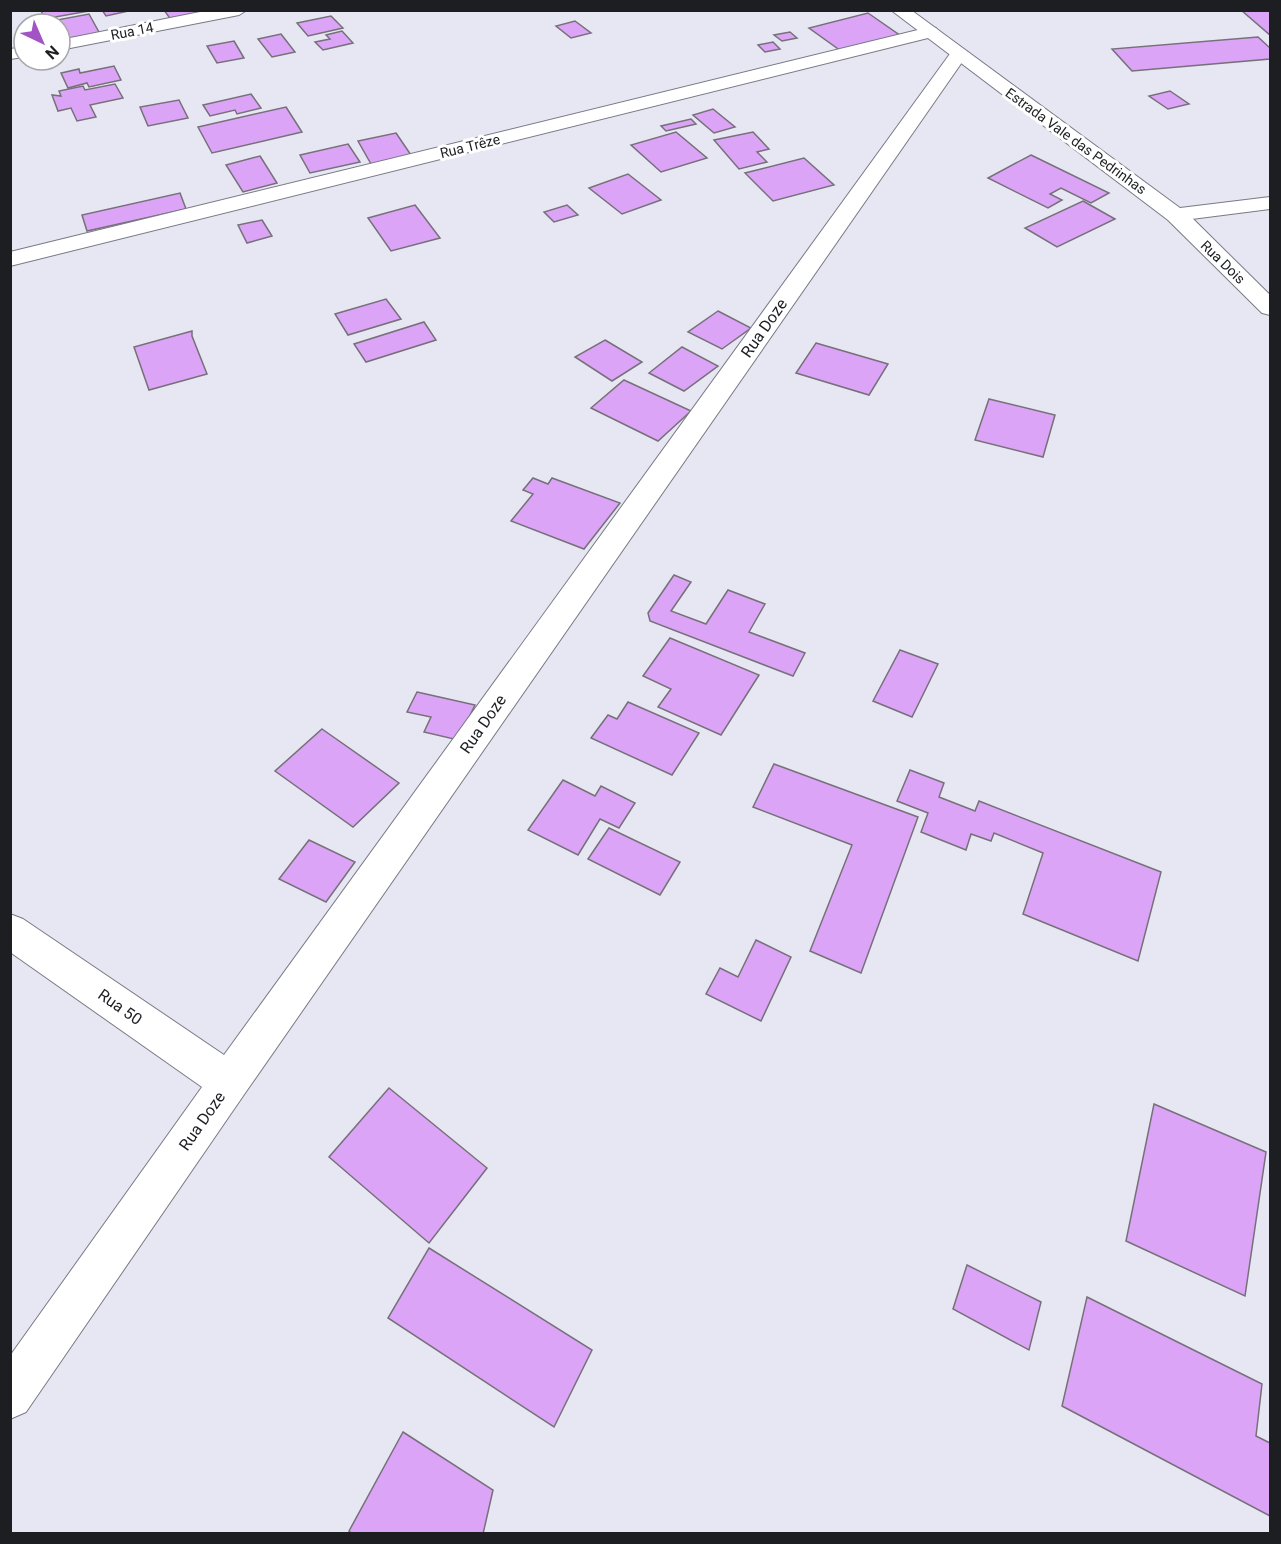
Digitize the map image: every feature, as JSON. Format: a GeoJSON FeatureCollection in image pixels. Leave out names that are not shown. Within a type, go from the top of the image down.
{"type":"FeatureCollection","features":[{"type":"Feature","properties":{"kind":"street","name":"Rua 14"},"geometry":{"type":"LineString","coordinates":[[72,43],[239,10]]}},
{"type":"Feature","properties":{"kind":"street","name":"Estrada Vale das Pedrinhas"},"geometry":{"type":"LineString","coordinates":[[899,10],[1176,215]]}},
{"type":"Feature","properties":{"kind":"street","name":"Rua Trêze"},"geometry":{"type":"LineString","coordinates":[[10,259],[930,32]]}},
{"type":"Feature","properties":{"kind":"street","name":"Rua Doze"},"geometry":{"type":"LineString","coordinates":[[10,1396],[229,1082],[958,55]]}},
{"type":"Feature","properties":{"kind":"street"},"geometry":{"type":"LineString","coordinates":[[1176,215],[1270,203]]}},
{"type":"Feature","properties":{"kind":"street","name":"Rua Dois"},"geometry":{"type":"LineString","coordinates":[[1176,215],[1270,308]]}},
{"type":"Feature","properties":{"kind":"street","name":"Rua 50"},"geometry":{"type":"LineString","coordinates":[[10,931],[229,1082]]}},
{"type":"Feature","properties":{"kind":"building"},"geometry":{"type":"Polygon","coordinates":[[[41,10],[89,11],[72,14],[72,12],[42,12],[41,10]]]}},
{"type":"Feature","properties":{"kind":"building"},"geometry":{"type":"Polygon","coordinates":[[[102,10],[133,10],[106,16],[102,10]]]}},
{"type":"Feature","properties":{"kind":"building"},"geometry":{"type":"Polygon","coordinates":[[[164,10],[194,10],[197,14],[171,20],[164,10]]]}},
{"type":"Feature","properties":{"kind":"building"},"geometry":{"type":"Polygon","coordinates":[[[1241,10],[1270,10],[1270,35],[1241,10]]]}},
{"type":"Feature","properties":{"kind":"building"},"geometry":{"type":"Polygon","coordinates":[[[868,13],[901,36],[841,51],[809,28],[868,13]]]}},
{"type":"Feature","properties":{"kind":"building"},"geometry":{"type":"Polygon","coordinates":[[[89,14],[100,34],[72,40],[72,17],[89,14]]]}},
{"type":"Feature","properties":{"kind":"building"},"geometry":{"type":"Polygon","coordinates":[[[331,16],[343,28],[308,36],[297,23],[331,16]]]}},
{"type":"Feature","properties":{"kind":"building"},"geometry":{"type":"Polygon","coordinates":[[[575,21],[591,33],[571,38],[556,26],[575,21]]]}},
{"type":"Feature","properties":{"kind":"building"},"geometry":{"type":"Polygon","coordinates":[[[342,31],[353,43],[323,50],[315,42],[330,39],[326,35],[342,31]]]}},
{"type":"Feature","properties":{"kind":"building"},"geometry":{"type":"Polygon","coordinates":[[[790,32],[797,38],[782,41],[774,35],[790,32]]]}},
{"type":"Feature","properties":{"kind":"building"},"geometry":{"type":"Polygon","coordinates":[[[281,34],[295,52],[272,57],[258,39],[281,34]]]}},
{"type":"Feature","properties":{"kind":"building"},"geometry":{"type":"Polygon","coordinates":[[[1258,37],[1270,48],[1270,59],[1132,71],[1112,49],[1258,37]]]}},
{"type":"Feature","properties":{"kind":"building"},"geometry":{"type":"Polygon","coordinates":[[[234,41],[244,58],[217,63],[207,46],[234,41]]]}},
{"type":"Feature","properties":{"kind":"building"},"geometry":{"type":"Polygon","coordinates":[[[773,42],[780,49],[765,52],[758,45],[773,42]]]}},
{"type":"Feature","properties":{"kind":"building"},"geometry":{"type":"Polygon","coordinates":[[[114,66],[121,80],[89,87],[87,83],[68,88],[61,73],[79,69],[80,73],[114,66]]]}},
{"type":"Feature","properties":{"kind":"building"},"geometry":{"type":"Polygon","coordinates":[[[115,84],[123,98],[90,105],[96,117],[77,121],[71,108],[58,111],[52,95],[61,96],[59,91],[83,86],[85,90],[115,84]]]}},
{"type":"Feature","properties":{"kind":"building"},"geometry":{"type":"Polygon","coordinates":[[[1170,91],[1189,104],[1168,109],[1149,96],[1170,91]]]}},
{"type":"Feature","properties":{"kind":"building"},"geometry":{"type":"Polygon","coordinates":[[[251,94],[261,108],[237,114],[235,110],[210,116],[203,105],[251,94]]]}},
{"type":"Feature","properties":{"kind":"building"},"geometry":{"type":"Polygon","coordinates":[[[179,100],[188,118],[148,126],[140,107],[179,100]]]}},
{"type":"Feature","properties":{"kind":"building"},"geometry":{"type":"Polygon","coordinates":[[[286,107],[302,132],[212,153],[198,127],[286,107]]]}},
{"type":"Feature","properties":{"kind":"building"},"geometry":{"type":"Polygon","coordinates":[[[713,109],[735,127],[714,133],[693,115],[713,109]]]}},
{"type":"Feature","properties":{"kind":"building"},"geometry":{"type":"Polygon","coordinates":[[[691,119],[696,124],[666,131],[661,126],[691,119]]]}},
{"type":"Feature","properties":{"kind":"building"},"geometry":{"type":"Polygon","coordinates":[[[676,132],[707,158],[661,172],[631,145],[676,132]]]}},
{"type":"Feature","properties":{"kind":"building"},"geometry":{"type":"Polygon","coordinates":[[[753,132],[769,149],[757,152],[767,162],[739,169],[714,140],[753,132]]]}},
{"type":"Feature","properties":{"kind":"building"},"geometry":{"type":"Polygon","coordinates":[[[396,133],[411,155],[371,164],[358,141],[396,133]]]}},
{"type":"Feature","properties":{"kind":"building"},"geometry":{"type":"Polygon","coordinates":[[[348,144],[360,162],[310,173],[300,155],[348,144]]]}},
{"type":"Feature","properties":{"kind":"building"},"geometry":{"type":"Polygon","coordinates":[[[1031,155],[1109,193],[1091,203],[1061,188],[1050,194],[1062,200],[1048,208],[988,178],[1031,155]]]}},
{"type":"Feature","properties":{"kind":"building"},"geometry":{"type":"Polygon","coordinates":[[[260,156],[277,183],[243,192],[226,165],[260,156]]]}},
{"type":"Feature","properties":{"kind":"building"},"geometry":{"type":"Polygon","coordinates":[[[804,158],[834,185],[773,201],[745,173],[804,158]]]}},
{"type":"Feature","properties":{"kind":"building"},"geometry":{"type":"Polygon","coordinates":[[[628,174],[661,200],[622,214],[589,188],[628,174]]]}},
{"type":"Feature","properties":{"kind":"building"},"geometry":{"type":"Polygon","coordinates":[[[180,193],[186,209],[87,231],[82,215],[180,193]]]}},
{"type":"Feature","properties":{"kind":"building"},"geometry":{"type":"Polygon","coordinates":[[[1083,201],[1115,219],[1057,247],[1025,228],[1083,201]]]}},
{"type":"Feature","properties":{"kind":"building"},"geometry":{"type":"Polygon","coordinates":[[[415,205],[440,238],[391,251],[368,218],[415,205]]]}},
{"type":"Feature","properties":{"kind":"building"},"geometry":{"type":"Polygon","coordinates":[[[567,205],[578,215],[554,222],[544,212],[567,205]]]}},
{"type":"Feature","properties":{"kind":"building"},"geometry":{"type":"Polygon","coordinates":[[[262,220],[272,236],[247,243],[238,225],[262,220]]]}},
{"type":"Feature","properties":{"kind":"building"},"geometry":{"type":"Polygon","coordinates":[[[386,299],[401,319],[348,335],[335,314],[386,299]]]}},
{"type":"Feature","properties":{"kind":"building"},"geometry":{"type":"Polygon","coordinates":[[[718,311],[751,328],[722,349],[688,332],[718,311]]]}},
{"type":"Feature","properties":{"kind":"building"},"geometry":{"type":"Polygon","coordinates":[[[424,322],[436,340],[366,362],[354,344],[424,322]]]}},
{"type":"Feature","properties":{"kind":"building"},"geometry":{"type":"Polygon","coordinates":[[[192,331],[207,374],[149,390],[134,347],[192,331]]]}},
{"type":"Feature","properties":{"kind":"building"},"geometry":{"type":"Polygon","coordinates":[[[605,340],[642,362],[612,381],[575,357],[605,340]]]}},
{"type":"Feature","properties":{"kind":"building"},"geometry":{"type":"Polygon","coordinates":[[[816,343],[888,364],[869,395],[796,373],[816,343]]]}},
{"type":"Feature","properties":{"kind":"building"},"geometry":{"type":"Polygon","coordinates":[[[682,347],[718,366],[684,391],[649,373],[682,347]]]}},
{"type":"Feature","properties":{"kind":"building"},"geometry":{"type":"Polygon","coordinates":[[[624,380],[691,411],[658,441],[591,408],[624,380]]]}},
{"type":"Feature","properties":{"kind":"building"},"geometry":{"type":"Polygon","coordinates":[[[989,399],[1055,415],[1043,457],[975,440],[989,399]]]}},
{"type":"Feature","properties":{"kind":"building"},"geometry":{"type":"Polygon","coordinates":[[[533,478],[548,484],[552,478],[620,503],[584,549],[511,521],[533,494],[523,490],[533,478]]]}},
{"type":"Feature","properties":{"kind":"building"},"geometry":{"type":"Polygon","coordinates":[[[674,575],[691,582],[671,611],[706,624],[728,590],[765,604],[749,632],[805,653],[793,676],[650,621],[648,613],[674,575]]]}},
{"type":"Feature","properties":{"kind":"building"},"geometry":{"type":"Polygon","coordinates":[[[670,638],[759,675],[721,735],[658,707],[671,689],[643,676],[670,638]]]}},
{"type":"Feature","properties":{"kind":"building"},"geometry":{"type":"Polygon","coordinates":[[[900,650],[938,664],[912,717],[873,701],[900,650]]]}},
{"type":"Feature","properties":{"kind":"building"},"geometry":{"type":"Polygon","coordinates":[[[417,692],[475,705],[458,740],[424,732],[431,717],[407,712],[417,692]]]}},
{"type":"Feature","properties":{"kind":"building"},"geometry":{"type":"Polygon","coordinates":[[[628,702],[699,733],[672,775],[591,738],[608,715],[617,719],[628,702]]]}},
{"type":"Feature","properties":{"kind":"building"},"geometry":{"type":"Polygon","coordinates":[[[322,729],[399,783],[353,827],[275,771],[322,729]]]}},
{"type":"Feature","properties":{"kind":"building"},"geometry":{"type":"Polygon","coordinates":[[[774,764],[918,817],[861,973],[810,951],[852,845],[753,807],[774,764]]]}},
{"type":"Feature","properties":{"kind":"building"},"geometry":{"type":"Polygon","coordinates":[[[910,770],[944,783],[939,797],[975,811],[979,801],[1161,872],[1138,961],[1023,914],[1043,853],[994,833],[991,841],[971,834],[966,850],[921,832],[928,813],[897,801],[910,770]]]}},
{"type":"Feature","properties":{"kind":"building"},"geometry":{"type":"Polygon","coordinates":[[[563,780],[595,796],[601,786],[635,803],[619,828],[600,819],[578,855],[528,830],[563,780]]]}},
{"type":"Feature","properties":{"kind":"building"},"geometry":{"type":"Polygon","coordinates":[[[609,828],[680,862],[660,895],[588,859],[609,828]]]}},
{"type":"Feature","properties":{"kind":"building"},"geometry":{"type":"Polygon","coordinates":[[[309,840],[355,862],[326,902],[279,879],[309,840]]]}},
{"type":"Feature","properties":{"kind":"building"},"geometry":{"type":"Polygon","coordinates":[[[756,940],[791,957],[761,1021],[706,994],[720,968],[738,977],[756,940]]]}},
{"type":"Feature","properties":{"kind":"building"},"geometry":{"type":"Polygon","coordinates":[[[389,1088],[487,1168],[429,1243],[329,1157],[389,1088]]]}},
{"type":"Feature","properties":{"kind":"building"},"geometry":{"type":"Polygon","coordinates":[[[1154,1104],[1266,1152],[1245,1296],[1126,1241],[1154,1104]]]}},
{"type":"Feature","properties":{"kind":"building"},"geometry":{"type":"Polygon","coordinates":[[[429,1248],[592,1350],[554,1427],[388,1318],[429,1248]]]}},
{"type":"Feature","properties":{"kind":"building"},"geometry":{"type":"Polygon","coordinates":[[[967,1265],[1041,1302],[1029,1350],[953,1309],[967,1265]]]}},
{"type":"Feature","properties":{"kind":"building"},"geometry":{"type":"Polygon","coordinates":[[[1087,1297],[1262,1384],[1256,1436],[1270,1443],[1270,1516],[1062,1406],[1087,1297]]]}},
{"type":"Feature","properties":{"kind":"building"},"geometry":{"type":"Polygon","coordinates":[[[403,1432],[493,1490],[483,1534],[352,1534],[349,1531],[403,1432]]]}}]}
